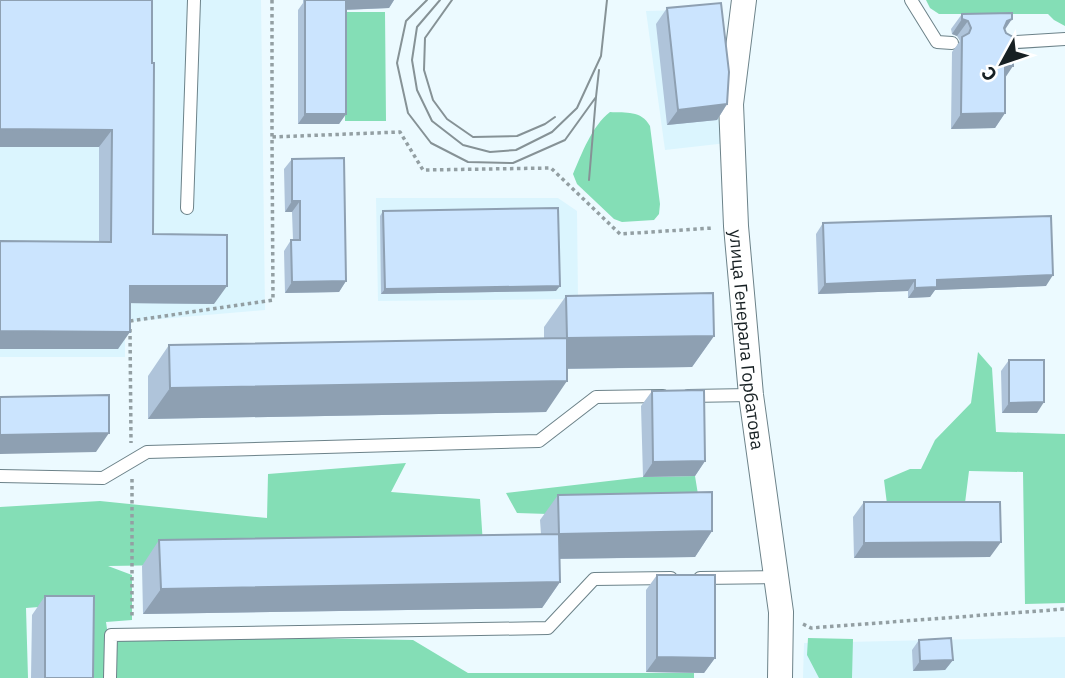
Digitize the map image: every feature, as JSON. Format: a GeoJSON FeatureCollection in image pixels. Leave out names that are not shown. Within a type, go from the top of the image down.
{"type":"FeatureCollection","features":[{"type":"Feature","properties":{"kind":"street","name":"улица Генерала Горбатова"},"geometry":{"type":"LineString","coordinates":[[744,0],[731,104],[736,226],[751,395],[780,612],[780,678]]}},
{"type":"Feature","properties":{"kind":"lane"},"geometry":{"type":"LineString","coordinates":[[187,208],[194,0]]}},
{"type":"Feature","properties":{"kind":"lane"},"geometry":{"type":"LineString","coordinates":[[911,0],[937,42],[952,43]]}},
{"type":"Feature","properties":{"kind":"lane"},"geometry":{"type":"LineString","coordinates":[[1002,43],[1065,39]]}},
{"type":"Feature","properties":{"kind":"lane"},"geometry":{"type":"LineString","coordinates":[[0,476],[103,478],[146,452],[539,441],[596,397],[751,395]]}},
{"type":"Feature","properties":{"kind":"lane"},"geometry":{"type":"LineString","coordinates":[[110,678],[111,635],[548,628],[594,579],[776,577]]}},
{"type":"Feature","properties":{"kind":"path"},"geometry":{"type":"LineString","coordinates":[[132,635],[130,320],[273,300],[272,0]]}},
{"type":"Feature","properties":{"kind":"path"},"geometry":{"type":"LineString","coordinates":[[272,137],[400,132],[423,170],[551,169],[620,234],[736,226]]}},
{"type":"Feature","properties":{"kind":"path"},"geometry":{"type":"LineString","coordinates":[[780,612],[811,628],[1065,609]]}},
{"type":"Feature","properties":{"kind":"shaded area"},"geometry":{"type":"Polygon","coordinates":[[[0,0],[261,0],[265,310],[125,322],[125,357],[0,357],[0,0]]]}},
{"type":"Feature","properties":{"kind":"shaded area"},"geometry":{"type":"Polygon","coordinates":[[[722,9],[727,143],[665,150],[646,11],[722,9]]]}},
{"type":"Feature","properties":{"kind":"shaded area"},"geometry":{"type":"Polygon","coordinates":[[[376,198],[558,198],[577,211],[578,299],[378,301],[376,198]]]}},
{"type":"Feature","properties":{"kind":"shaded area"},"geometry":{"type":"Polygon","coordinates":[[[1065,637],[1065,678],[803,678],[804,643],[1065,637]]]}},
{"type":"Feature","properties":{"kind":"green space"},"geometry":{"type":"Polygon","coordinates":[[[926,0],[1065,0],[1065,26],[1048,14],[939,14],[930,8],[926,0]]]}},
{"type":"Feature","properties":{"kind":"green space"},"geometry":{"type":"Polygon","coordinates":[[[344,12],[385,12],[386,121],[345,121],[344,12]]]}},
{"type":"Feature","properties":{"kind":"green space"},"geometry":{"type":"Polygon","coordinates":[[[610,112],[638,115],[650,126],[660,204],[659,214],[654,220],[622,222],[614,219],[577,184],[573,174],[584,149],[593,132],[610,112]]]}},
{"type":"Feature","properties":{"kind":"green space"},"geometry":{"type":"Polygon","coordinates":[[[978,352],[992,368],[996,432],[1065,434],[1065,603],[1025,604],[1023,472],[969,471],[965,503],[887,504],[884,480],[910,469],[921,469],[935,440],[971,403],[978,352]]]}},
{"type":"Feature","properties":{"kind":"green space"},"geometry":{"type":"Polygon","coordinates":[[[406,463],[391,492],[480,499],[484,560],[108,566],[132,575],[132,620],[106,622],[114,678],[84,678],[90,603],[26,608],[28,678],[0,678],[0,507],[100,501],[267,518],[268,474],[406,463]]]}},
{"type":"Feature","properties":{"kind":"green space"},"geometry":{"type":"Polygon","coordinates":[[[695,476],[702,519],[517,513],[506,493],[643,477],[695,476]]]}},
{"type":"Feature","properties":{"kind":"green space"},"geometry":{"type":"Polygon","coordinates":[[[111,635],[413,640],[468,673],[694,673],[694,678],[116,678],[111,635]]]}},
{"type":"Feature","properties":{"kind":"green space"},"geometry":{"type":"Polygon","coordinates":[[[808,638],[853,639],[852,678],[819,678],[807,655],[808,638]]]}},
{"type":"Feature","properties":{"kind":"building"},"geometry":{"type":"Polygon","coordinates":[[[0,0],[152,0],[153,234],[227,235],[227,286],[130,286],[130,332],[0,331],[0,241],[111,242],[112,130],[0,129],[0,0]]]}},
{"type":"Feature","properties":{"kind":"building"},"geometry":{"type":"Polygon","coordinates":[[[305,0],[346,0],[346,114],[305,114],[305,0]]]}},
{"type":"Feature","properties":{"kind":"building"},"geometry":{"type":"Polygon","coordinates":[[[721,3],[729,72],[727,104],[678,110],[667,8],[721,3]]]}},
{"type":"Feature","properties":{"kind":"building"},"geometry":{"type":"Polygon","coordinates":[[[1012,13],[1012,19],[1007,21],[1004,28],[1006,33],[1013,37],[1013,66],[1005,66],[1005,113],[961,114],[962,37],[969,33],[971,28],[968,21],[962,19],[962,14],[1012,13]]]}},
{"type":"Feature","properties":{"kind":"building"},"geometry":{"type":"Polygon","coordinates":[[[344,158],[346,281],[292,282],[291,240],[300,240],[300,201],[292,201],[292,159],[344,158]]]}},
{"type":"Feature","properties":{"kind":"building"},"geometry":{"type":"Polygon","coordinates":[[[558,208],[560,286],[385,289],[383,211],[558,208]]]}},
{"type":"Feature","properties":{"kind":"building"},"geometry":{"type":"Polygon","coordinates":[[[1051,216],[1053,275],[937,280],[937,287],[915,288],[915,280],[825,284],[823,223],[1051,216]]]}},
{"type":"Feature","properties":{"kind":"building"},"geometry":{"type":"Polygon","coordinates":[[[713,293],[714,336],[567,338],[566,296],[713,293]]]}},
{"type":"Feature","properties":{"kind":"building"},"geometry":{"type":"Polygon","coordinates":[[[567,338],[567,381],[170,388],[169,345],[567,338]]]}},
{"type":"Feature","properties":{"kind":"building"},"geometry":{"type":"Polygon","coordinates":[[[1009,360],[1044,360],[1044,402],[1009,403],[1009,360]]]}},
{"type":"Feature","properties":{"kind":"building"},"geometry":{"type":"Polygon","coordinates":[[[704,390],[705,461],[653,462],[652,391],[704,390]]]}},
{"type":"Feature","properties":{"kind":"building"},"geometry":{"type":"Polygon","coordinates":[[[109,395],[109,433],[0,435],[0,397],[109,395]]]}},
{"type":"Feature","properties":{"kind":"building"},"geometry":{"type":"Polygon","coordinates":[[[712,492],[712,531],[559,534],[558,495],[712,492]]]}},
{"type":"Feature","properties":{"kind":"building"},"geometry":{"type":"Polygon","coordinates":[[[864,502],[1000,502],[1001,542],[864,543],[864,502]]]}},
{"type":"Feature","properties":{"kind":"building"},"geometry":{"type":"Polygon","coordinates":[[[559,534],[560,582],[161,589],[159,540],[559,534]]]}},
{"type":"Feature","properties":{"kind":"building"},"geometry":{"type":"Polygon","coordinates":[[[657,575],[715,575],[715,658],[657,657],[657,575]]]}},
{"type":"Feature","properties":{"kind":"building"},"geometry":{"type":"Polygon","coordinates":[[[45,596],[94,596],[93,678],[45,678],[45,596]]]}},
{"type":"Feature","properties":{"kind":"building"},"geometry":{"type":"Polygon","coordinates":[[[951,638],[953,660],[920,661],[919,640],[951,638]]]}},
{"type":"Feature","properties":{"kind":"tram line"},"geometry":{"type":"LineString","coordinates":[[427,0],[406,21],[397,63],[408,113],[431,143],[468,162],[513,163],[565,140],[596,97],[599,70]]}},
{"type":"Feature","properties":{"kind":"tram line"},"geometry":{"type":"LineString","coordinates":[[440,0],[417,27],[412,60],[417,90],[432,121],[463,145],[490,152],[516,150],[552,132],[577,108],[601,56],[607,0]]}},
{"type":"Feature","properties":{"kind":"tram line"},"geometry":{"type":"LineString","coordinates":[[452,0],[425,38],[424,70],[433,100],[447,119],[473,137],[517,136],[555,117]]}},
{"type":"Feature","properties":{"kind":"tram line"},"geometry":{"type":"LineString","coordinates":[[589,180],[596,97]]}}]}
